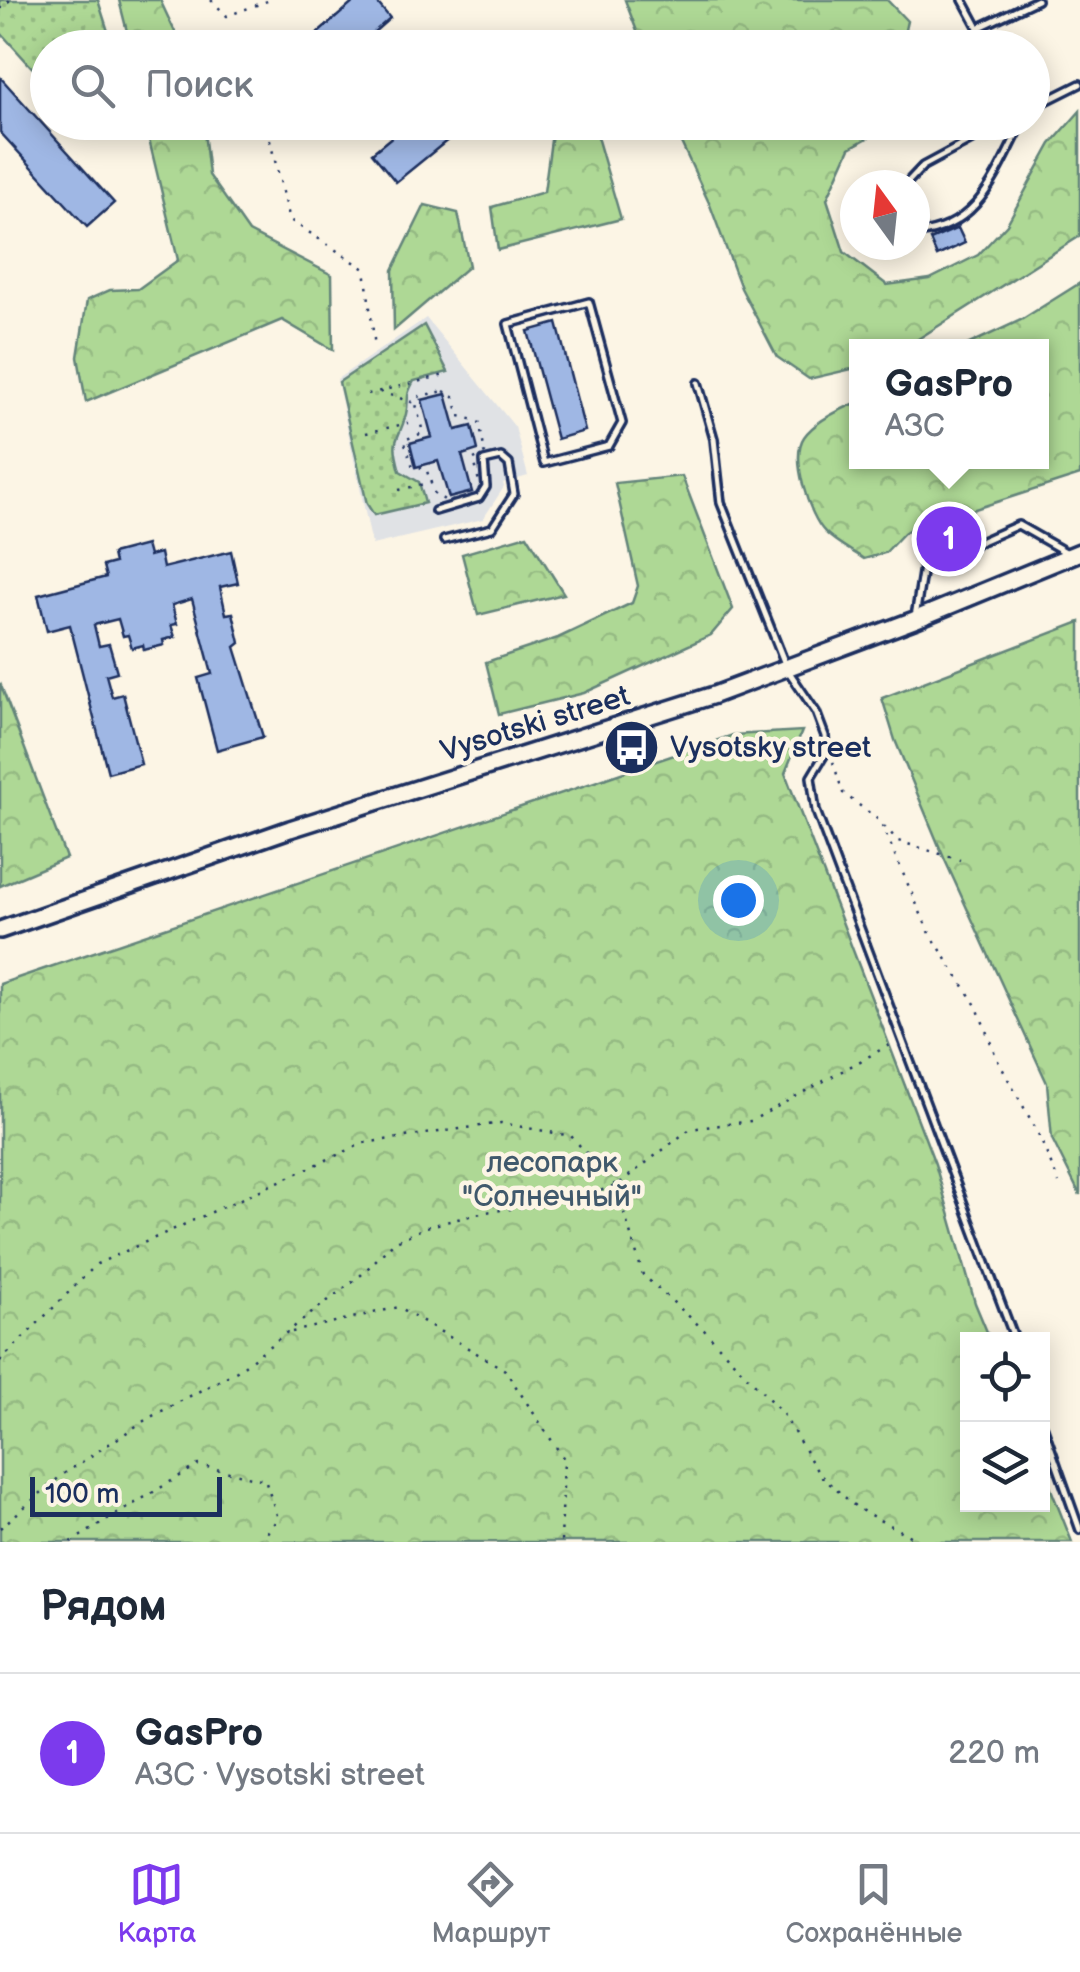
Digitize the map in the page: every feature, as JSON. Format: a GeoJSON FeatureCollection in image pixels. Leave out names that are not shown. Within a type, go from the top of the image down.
{"type":"FeatureCollection","features":[{"type":"Feature","properties":{"kind":"main road","name":"Vysotski street"},"geometry":{"type":"LineString","coordinates":[[0,930],[290,830],[787,669],[1076,554]]}},
{"type":"Feature","properties":{"kind":"lane"},"geometry":{"type":"LineString","coordinates":[[963,0],[978,28],[1037,0]]}},
{"type":"Feature","properties":{"kind":"lane"},"geometry":{"type":"LineString","coordinates":[[1050,99],[1080,84]]}},
{"type":"Feature","properties":{"kind":"lane"},"geometry":{"type":"LineString","coordinates":[[919,170],[971,140]]}},
{"type":"Feature","properties":{"kind":"lane"},"geometry":{"type":"LineString","coordinates":[[930,232],[945,229],[968,214],[990,185],[1014,140]]}},
{"type":"Feature","properties":{"kind":"lane"},"geometry":{"type":"LineString","coordinates":[[588,302],[617,402],[622,422],[609,446],[544,463],[508,324],[588,302]]}},
{"type":"Feature","properties":{"kind":"lane"},"geometry":{"type":"LineString","coordinates":[[698,382],[714,439],[721,503],[787,669],[816,712],[826,736],[826,752],[812,777],[816,811],[1012,1332]]}},
{"type":"Feature","properties":{"kind":"lane"},"geometry":{"type":"LineString","coordinates":[[436,511],[480,498],[486,487],[484,461],[501,458],[509,464],[514,494],[492,528],[444,540]]}},
{"type":"Feature","properties":{"kind":"lane"},"geometry":{"type":"LineString","coordinates":[[914,620],[922,568],[1018,525],[1076,554]]}},
{"type":"Feature","properties":{"kind":"lane"},"geometry":{"type":"LineString","coordinates":[[1050,1446],[1080,1530]]}},
{"type":"Feature","properties":{"kind":"path"},"geometry":{"type":"LineString","coordinates":[[0,9],[10,0]]}},
{"type":"Feature","properties":{"kind":"path"},"geometry":{"type":"LineString","coordinates":[[211,0],[227,16],[270,0]]}},
{"type":"Feature","properties":{"kind":"path"},"geometry":{"type":"LineString","coordinates":[[270,140],[290,220],[365,268],[375,346]]}},
{"type":"Feature","properties":{"kind":"path"},"geometry":{"type":"LineString","coordinates":[[368,394],[449,374]]}},
{"type":"Feature","properties":{"kind":"path"},"geometry":{"type":"LineString","coordinates":[[378,391],[416,404]]}},
{"type":"Feature","properties":{"kind":"path"},"geometry":{"type":"LineString","coordinates":[[444,391],[454,397],[459,416],[478,421],[486,448],[474,459],[480,486],[474,496],[448,502],[439,499],[432,482],[426,468],[410,464],[404,440],[423,433],[416,404],[420,396],[444,391]]}},
{"type":"Feature","properties":{"kind":"path"},"geometry":{"type":"LineString","coordinates":[[366,433],[408,422]]}},
{"type":"Feature","properties":{"kind":"path"},"geometry":{"type":"LineString","coordinates":[[399,490],[432,482]]}},
{"type":"Feature","properties":{"kind":"path"},"geometry":{"type":"LineString","coordinates":[[826,752],[836,766],[843,793],[880,821],[898,842],[960,860]]}},
{"type":"Feature","properties":{"kind":"path"},"geometry":{"type":"LineString","coordinates":[[880,821],[928,930],[977,1008],[997,1058],[1037,1131],[1059,1183]]}},
{"type":"Feature","properties":{"kind":"path"},"geometry":{"type":"LineString","coordinates":[[0,1528],[62,1475],[147,1420],[237,1371],[361,1275],[394,1242],[426,1227],[484,1212],[560,1203],[616,1186],[690,1130],[751,1120],[903,1037]]}},
{"type":"Feature","properties":{"kind":"path"},"geometry":{"type":"LineString","coordinates":[[0,1361],[97,1264],[364,1143],[501,1123],[571,1136],[616,1186],[643,1275],[704,1330],[782,1414],[818,1474],[857,1508],[920,1542]]}},
{"type":"Feature","properties":{"kind":"path"},"geometry":{"type":"LineString","coordinates":[[288,1333],[399,1306],[505,1370],[564,1459],[561,1542]]}},
{"type":"Feature","properties":{"kind":"path"},"geometry":{"type":"LineString","coordinates":[[71,1542],[198,1465],[265,1480],[278,1518],[260,1542]]}},
{"type":"Feature","properties":{"kind":"shaded area"},"geometry":{"type":"Polygon","coordinates":[[[426,318],[515,427],[528,476],[503,483],[483,519],[372,545],[337,379],[426,318]]]}},
{"type":"Feature","properties":{"kind":"green space"},"geometry":{"type":"Polygon","coordinates":[[[0,0],[98,0],[108,30],[30,30],[30,65],[0,32],[0,0]]]}},
{"type":"Feature","properties":{"kind":"green space"},"geometry":{"type":"Polygon","coordinates":[[[119,0],[160,0],[174,30],[127,30],[119,0]]]}},
{"type":"Feature","properties":{"kind":"green space"},"geometry":{"type":"Polygon","coordinates":[[[625,0],[887,0],[907,21],[905,30],[636,30],[625,0]]]}},
{"type":"Feature","properties":{"kind":"green space"},"geometry":{"type":"Polygon","coordinates":[[[1080,111],[1080,236],[918,339],[849,339],[849,370],[809,379],[777,357],[741,288],[710,205],[680,140],[864,140],[850,148],[827,199],[840,240],[840,260],[854,260],[887,285],[930,279],[978,255],[1007,224],[1051,144],[1080,111]]]}},
{"type":"Feature","properties":{"kind":"green space"},"geometry":{"type":"Polygon","coordinates":[[[149,140],[205,140],[209,175],[249,232],[332,275],[333,350],[282,320],[86,402],[78,357],[87,300],[110,290],[138,289],[178,260],[149,140]]]}},
{"type":"Feature","properties":{"kind":"green space"},"geometry":{"type":"Polygon","coordinates":[[[551,140],[598,140],[621,219],[498,250],[492,207],[544,192],[551,140]]]}},
{"type":"Feature","properties":{"kind":"green space"},"geometry":{"type":"Polygon","coordinates":[[[425,205],[458,213],[469,266],[394,330],[393,270],[425,205]]]}},
{"type":"Feature","properties":{"kind":"green space"},"geometry":{"type":"Polygon","coordinates":[[[1080,283],[1080,475],[972,510],[932,514],[904,533],[885,553],[864,559],[825,532],[803,486],[800,446],[814,426],[849,406],[849,469],[1049,469],[1049,339],[980,339],[1021,320],[1080,283]]]}},
{"type":"Feature","properties":{"kind":"green space"},"geometry":{"type":"Polygon","coordinates":[[[424,325],[448,372],[414,381],[395,445],[400,471],[419,482],[425,503],[374,515],[367,504],[339,382],[424,325]]]}},
{"type":"Feature","properties":{"kind":"green space"},"geometry":{"type":"Polygon","coordinates":[[[682,476],[733,609],[711,635],[584,693],[499,714],[486,662],[558,638],[632,603],[638,586],[615,483],[682,476]]]}},
{"type":"Feature","properties":{"kind":"green space"},"geometry":{"type":"Polygon","coordinates":[[[527,535],[564,594],[478,615],[462,554],[527,535]]]}},
{"type":"Feature","properties":{"kind":"green space"},"geometry":{"type":"Polygon","coordinates":[[[1080,622],[1080,1195],[1052,1139],[1047,1083],[944,858],[895,740],[882,698],[1080,622]]]}},
{"type":"Feature","properties":{"kind":"green space"},"geometry":{"type":"Polygon","coordinates":[[[0,683],[66,858],[0,886],[0,683]]]}},
{"type":"Feature","properties":{"kind":"green space","name":"лесопарк \"Солнечный\""},"geometry":{"type":"Polygon","coordinates":[[[802,731],[785,773],[935,1164],[987,1332],[960,1332],[960,1512],[1050,1512],[1050,1487],[1072,1542],[0,1542],[0,984],[733,735],[802,731]]]}},
{"type":"Feature","properties":{"kind":"building"},"geometry":{"type":"Polygon","coordinates":[[[356,0],[375,0],[390,18],[376,30],[322,30],[356,0]]]}},
{"type":"Feature","properties":{"kind":"building"},"geometry":{"type":"Polygon","coordinates":[[[0,77],[30,110],[30,140],[57,140],[114,203],[87,227],[0,132],[0,77]]]}},
{"type":"Feature","properties":{"kind":"building"},"geometry":{"type":"Polygon","coordinates":[[[388,140],[448,140],[396,182],[372,153],[388,140]]]}},
{"type":"Feature","properties":{"kind":"building"},"geometry":{"type":"Polygon","coordinates":[[[958,228],[965,243],[937,256],[930,240],[958,228]]]}},
{"type":"Feature","properties":{"kind":"building"},"geometry":{"type":"Polygon","coordinates":[[[557,323],[585,431],[557,439],[528,331],[557,323]]]}},
{"type":"Feature","properties":{"kind":"building"},"geometry":{"type":"Polygon","coordinates":[[[446,394],[456,430],[472,426],[478,450],[462,455],[472,492],[449,498],[438,461],[416,467],[410,443],[432,437],[422,400],[446,394]]]}},
{"type":"Feature","properties":{"kind":"building"},"geometry":{"type":"Polygon","coordinates":[[[953,517],[964,542],[950,548],[948,544],[927,554],[920,537],[953,517]]]}},
{"type":"Feature","properties":{"kind":"building"},"geometry":{"type":"Polygon","coordinates":[[[146,545],[149,556],[160,553],[163,568],[231,551],[238,583],[220,587],[226,614],[233,613],[240,643],[235,647],[263,737],[217,750],[198,678],[212,674],[192,599],[172,605],[177,624],[171,625],[175,637],[163,640],[164,645],[144,650],[143,645],[132,648],[118,619],[94,625],[99,646],[109,644],[117,672],[106,675],[112,697],[123,694],[141,764],[108,773],[70,625],[47,631],[38,595],[106,577],[103,566],[114,563],[112,554],[146,545]]]}},
{"type":"Feature","properties":{"kind":"place","name":"GasPro"},"geometry":{"type":"Point","coordinates":[949,539]}},
{"type":"Feature","properties":{"kind":"place","name":"Vysotsky street"},"geometry":{"type":"Point","coordinates":[631,747]}}]}
